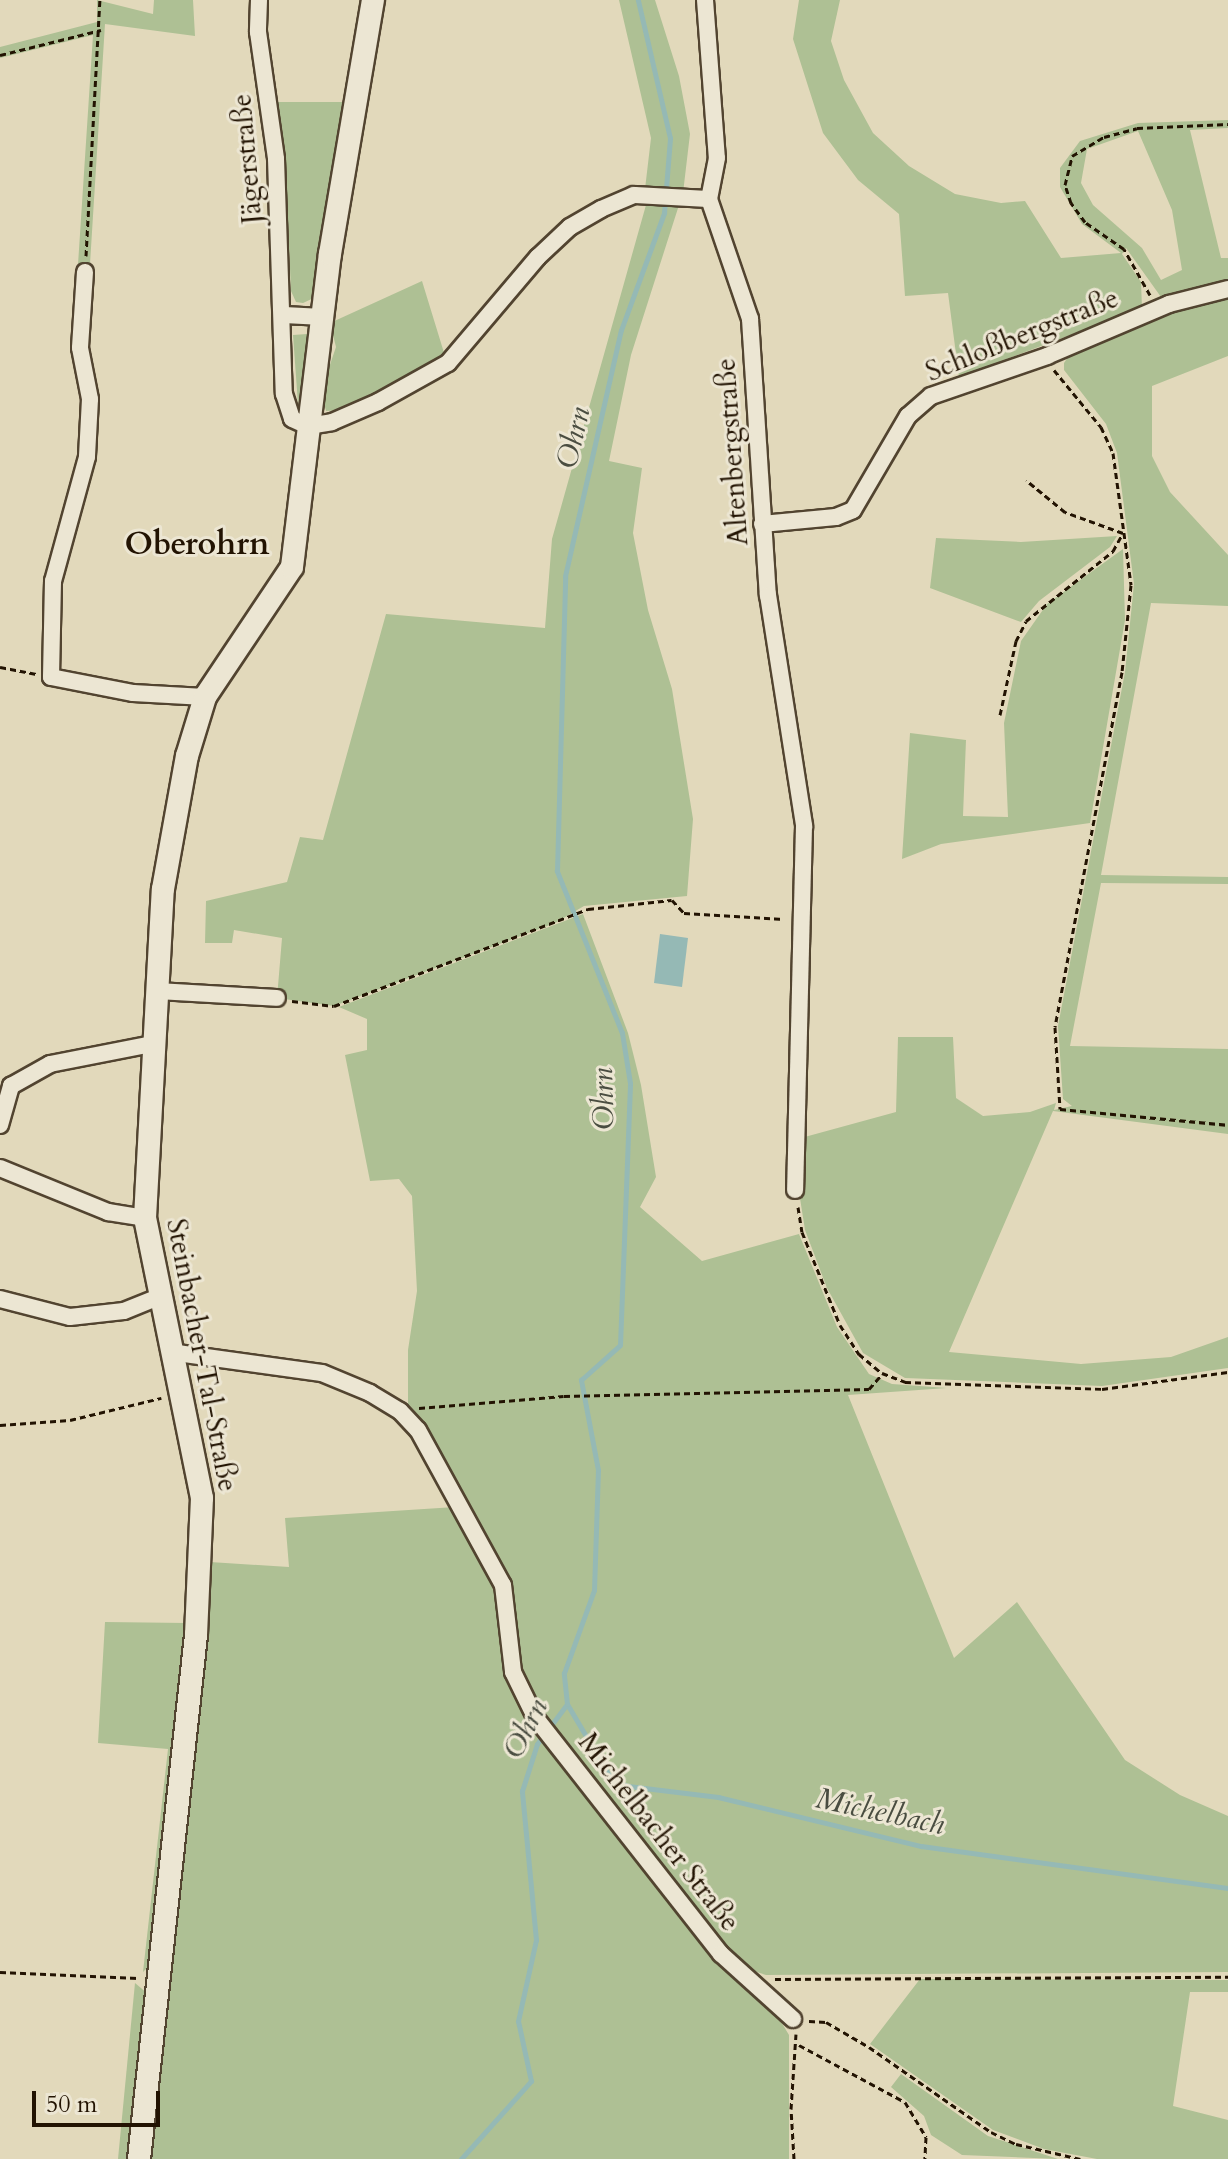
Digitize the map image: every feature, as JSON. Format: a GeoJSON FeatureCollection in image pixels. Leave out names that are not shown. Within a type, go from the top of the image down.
{"type":"FeatureCollection","features":[{"type":"Feature","properties":{"kind":"main road","name":"Steinbacher-Tal-Straße"},"geometry":{"type":"LineString","coordinates":[[139,2159],[196,1635],[202,1498],[158,1297],[145,1218],[152,1044],[163,889],[187,756],[205,697],[292,567],[330,254],[373,0]]}},
{"type":"Feature","properties":{"kind":"street","name":"Jägerstraße"},"geometry":{"type":"LineString","coordinates":[[259,0],[258,32],[276,159],[287,410],[308,426]]}},
{"type":"Feature","properties":{"kind":"street"},"geometry":{"type":"LineString","coordinates":[[308,426],[332,422],[378,402],[448,363],[570,227],[634,195],[709,199],[717,158],[705,0]]}},
{"type":"Feature","properties":{"kind":"street","name":"Altenbergstraße"},"geometry":{"type":"LineString","coordinates":[[709,199],[750,319],[762,524],[804,826],[795,1190]]}},
{"type":"Feature","properties":{"kind":"street"},"geometry":{"type":"LineString","coordinates":[[85,272],[80,348],[90,399],[87,457],[53,581],[51,677],[133,693],[205,697]]}},
{"type":"Feature","properties":{"kind":"street","name":"Schloßbergstraße"},"geometry":{"type":"LineString","coordinates":[[762,524],[836,517],[853,510],[908,416],[931,396],[1047,356],[1169,304],[1228,289]]}},
{"type":"Feature","properties":{"kind":"street"},"geometry":{"type":"LineString","coordinates":[[284,315],[323,317]]}},
{"type":"Feature","properties":{"kind":"street"},"geometry":{"type":"LineString","coordinates":[[157,991],[277,998]]}},
{"type":"Feature","properties":{"kind":"street"},"geometry":{"type":"LineString","coordinates":[[0,1125],[11,1086],[50,1064],[152,1044]]}},
{"type":"Feature","properties":{"kind":"street"},"geometry":{"type":"LineString","coordinates":[[0,1168],[108,1212],[145,1218]]}},
{"type":"Feature","properties":{"kind":"street"},"geometry":{"type":"LineString","coordinates":[[0,1299],[70,1317],[124,1311],[158,1297]]}},
{"type":"Feature","properties":{"kind":"street","name":"Michelbacher Straße"},"geometry":{"type":"LineString","coordinates":[[170,1352],[322,1373],[400,1411],[418,1430],[493,1561],[503,1585],[513,1672],[535,1717],[721,1954],[793,2019]]}},
{"type":"Feature","properties":{"kind":"path"},"geometry":{"type":"LineString","coordinates":[[85,272],[101,30],[100,0]]}},
{"type":"Feature","properties":{"kind":"path"},"geometry":{"type":"LineString","coordinates":[[0,55],[101,30]]}},
{"type":"Feature","properties":{"kind":"path"},"geometry":{"type":"LineString","coordinates":[[1144,281],[1124,249],[1085,222],[1071,203],[1065,185],[1072,156],[1104,137],[1137,128],[1228,124]]}},
{"type":"Feature","properties":{"kind":"path"},"geometry":{"type":"LineString","coordinates":[[1047,356],[1101,427],[1113,453],[1131,585],[1129,620],[1057,1013],[1060,1109],[1228,1125]]}},
{"type":"Feature","properties":{"kind":"path"},"geometry":{"type":"LineString","coordinates":[[1026,480],[1065,512],[1123,533]]}},
{"type":"Feature","properties":{"kind":"path"},"geometry":{"type":"LineString","coordinates":[[1000,715],[1016,641],[1026,621],[1113,551],[1123,533]]}},
{"type":"Feature","properties":{"kind":"path"},"geometry":{"type":"LineString","coordinates":[[0,667],[51,677]]}},
{"type":"Feature","properties":{"kind":"path"},"geometry":{"type":"LineString","coordinates":[[277,998],[334,1006],[588,909],[672,900],[684,913],[802,920]]}},
{"type":"Feature","properties":{"kind":"path"},"geometry":{"type":"LineString","coordinates":[[795,1190],[802,1232],[822,1288],[859,1354],[882,1373],[905,1382],[1102,1389],[1228,1372]]}},
{"type":"Feature","properties":{"kind":"path"},"geometry":{"type":"LineString","coordinates":[[400,1411],[564,1396],[869,1389],[882,1373]]}},
{"type":"Feature","properties":{"kind":"path"},"geometry":{"type":"LineString","coordinates":[[0,1425],[70,1420],[179,1393]]}},
{"type":"Feature","properties":{"kind":"path"},"geometry":{"type":"LineString","coordinates":[[0,1972],[158,1979]]}},
{"type":"Feature","properties":{"kind":"path"},"geometry":{"type":"LineString","coordinates":[[752,1983],[782,1977],[1228,1977]]}},
{"type":"Feature","properties":{"kind":"path"},"geometry":{"type":"LineString","coordinates":[[794,2159],[791,2109],[799,2045],[793,2019],[826,2022],[869,2047],[991,2132],[1016,2144],[1080,2159]]}},
{"type":"Feature","properties":{"kind":"path"},"geometry":{"type":"LineString","coordinates":[[799,2045],[905,2102],[926,2137],[925,2159]]}},
{"type":"Feature","properties":{"kind":"green space"},"geometry":{"type":"Polygon","coordinates":[[[97,0],[153,14],[154,0],[193,0],[195,36],[105,24],[88,296],[76,295],[93,35],[0,58],[0,47],[97,22],[97,0]]]}},
{"type":"Feature","properties":{"kind":"green space"},"geometry":{"type":"Polygon","coordinates":[[[619,0],[655,0],[679,76],[690,134],[683,193],[645,189],[651,138],[619,0]]]}},
{"type":"Feature","properties":{"kind":"green space"},"geometry":{"type":"Polygon","coordinates":[[[799,0],[840,0],[831,41],[844,80],[873,133],[909,166],[955,194],[1001,203],[1025,201],[1061,258],[1121,253],[1082,224],[1060,187],[1060,168],[1080,141],[1138,123],[1228,120],[1228,128],[1190,130],[1221,258],[1228,258],[1228,284],[1161,297],[1126,248],[1122,254],[1141,282],[1142,308],[959,377],[948,293],[905,296],[899,214],[858,180],[823,133],[793,39],[799,0]],[[1138,131],[1087,149],[1081,183],[1093,205],[1142,248],[1161,280],[1182,270],[1172,210],[1138,131]]]}},
{"type":"Feature","properties":{"kind":"green space"},"geometry":{"type":"Polygon","coordinates":[[[277,102],[350,102],[318,296],[303,303],[296,302],[291,291],[285,157],[277,102]]]}},
{"type":"Feature","properties":{"kind":"green space"},"geometry":{"type":"Polygon","coordinates":[[[646,205],[679,205],[631,355],[609,461],[642,468],[633,533],[648,610],[672,689],[693,819],[687,896],[584,906],[555,923],[334,1006],[277,998],[282,938],[234,930],[232,943],[205,943],[206,901],[287,882],[300,837],[323,840],[386,614],[545,628],[552,539],[646,205]]]}},
{"type":"Feature","properties":{"kind":"green space"},"geometry":{"type":"Polygon","coordinates":[[[422,281],[445,356],[342,410],[326,411],[321,391],[336,347],[330,323],[422,281]]]}},
{"type":"Feature","properties":{"kind":"green space"},"geometry":{"type":"Polygon","coordinates":[[[1228,295],[1228,356],[1152,386],[1152,456],[1170,492],[1228,555],[1228,606],[1151,603],[1101,875],[1228,877],[1228,884],[1101,883],[1070,1046],[1228,1049],[1228,1134],[1053,1111],[949,1352],[1081,1364],[1171,1357],[1228,1337],[1228,1368],[1102,1386],[905,1378],[863,1353],[827,1288],[805,1230],[799,1192],[801,1138],[896,1112],[898,1037],[953,1037],[956,1098],[983,1116],[1030,1112],[1056,1103],[1054,1110],[1072,1106],[1063,1099],[1058,1026],[1125,672],[1134,584],[1117,453],[1106,424],[1064,370],[1064,363],[1070,354],[1156,316],[1228,295]]]}},
{"type":"Feature","properties":{"kind":"green space"},"geometry":{"type":"Polygon","coordinates":[[[307,334],[311,339],[298,404],[293,335],[307,334]]]}},
{"type":"Feature","properties":{"kind":"green space"},"geometry":{"type":"Polygon","coordinates":[[[1117,536],[1110,547],[1039,601],[1021,622],[930,588],[936,538],[1021,542],[1117,536]]]}},
{"type":"Feature","properties":{"kind":"green space"},"geometry":{"type":"Polygon","coordinates":[[[1123,549],[1125,620],[1090,823],[941,844],[902,859],[910,733],[966,740],[963,816],[1008,817],[1004,723],[1021,641],[1047,604],[1123,549]]]}},
{"type":"Feature","properties":{"kind":"green space"},"geometry":{"type":"Polygon","coordinates":[[[583,914],[628,1033],[641,1085],[656,1177],[640,1207],[702,1261],[799,1234],[837,1327],[869,1374],[892,1384],[947,1388],[848,1395],[954,1658],[1017,1602],[1125,1760],[1180,1795],[1228,1816],[1228,1972],[766,1975],[747,1969],[723,1948],[539,1711],[518,1672],[508,1581],[499,1560],[408,1405],[408,1350],[417,1291],[412,1196],[399,1179],[370,1181],[345,1055],[367,1050],[367,1019],[339,1007],[583,914]]]}},
{"type":"Feature","properties":{"kind":"green space"},"geometry":{"type":"Polygon","coordinates":[[[455,1507],[497,1591],[508,1676],[525,1717],[718,1960],[780,2020],[789,2035],[789,2159],[146,2159],[210,1562],[289,1567],[285,1518],[455,1507]]]}},
{"type":"Feature","properties":{"kind":"green space"},"geometry":{"type":"Polygon","coordinates":[[[105,1622],[187,1623],[151,1964],[143,1972],[168,1749],[98,1743],[105,1622]]]}},
{"type":"Feature","properties":{"kind":"green space"},"geometry":{"type":"Polygon","coordinates":[[[920,1979],[1228,1980],[1228,1992],[1190,1992],[1173,2106],[1228,2120],[1228,2159],[1097,2159],[1044,2149],[993,2130],[870,2044],[920,1979]]]}},
{"type":"Feature","properties":{"kind":"green space"},"geometry":{"type":"Polygon","coordinates":[[[135,1983],[148,1994],[131,2159],[118,2159],[135,1983]]]}},
{"type":"Feature","properties":{"kind":"green space"},"geometry":{"type":"Polygon","coordinates":[[[901,2074],[988,2136],[1058,2159],[962,2155],[931,2135],[924,2116],[891,2087],[901,2074]]]}},
{"type":"Feature","properties":{"kind":"water"},"geometry":{"type":"Polygon","coordinates":[[[660,934],[688,938],[682,987],[654,983],[660,934]]]}},
{"type":"Feature","properties":{"kind":"waterway","name":"Ohrn"},"geometry":{"type":"LineString","coordinates":[[461,2159],[531,2081],[518,2021],[536,1940],[522,1791],[537,1744],[567,1704],[564,1673],[594,1590],[598,1470],[581,1380],[620,1345],[630,1083],[622,1033],[557,871],[565,576],[621,330],[664,213],[670,138],[638,0]]}},
{"type":"Feature","properties":{"kind":"waterway","name":"Michelbach"},"geometry":{"type":"LineString","coordinates":[[567,1704],[612,1780],[628,1786],[718,1797],[921,1846],[1228,1888]]}},
{"type":"Feature","properties":{"kind":"district","name":"Oberohrn"},"geometry":{"type":"Point","coordinates":[197,544]}}]}
